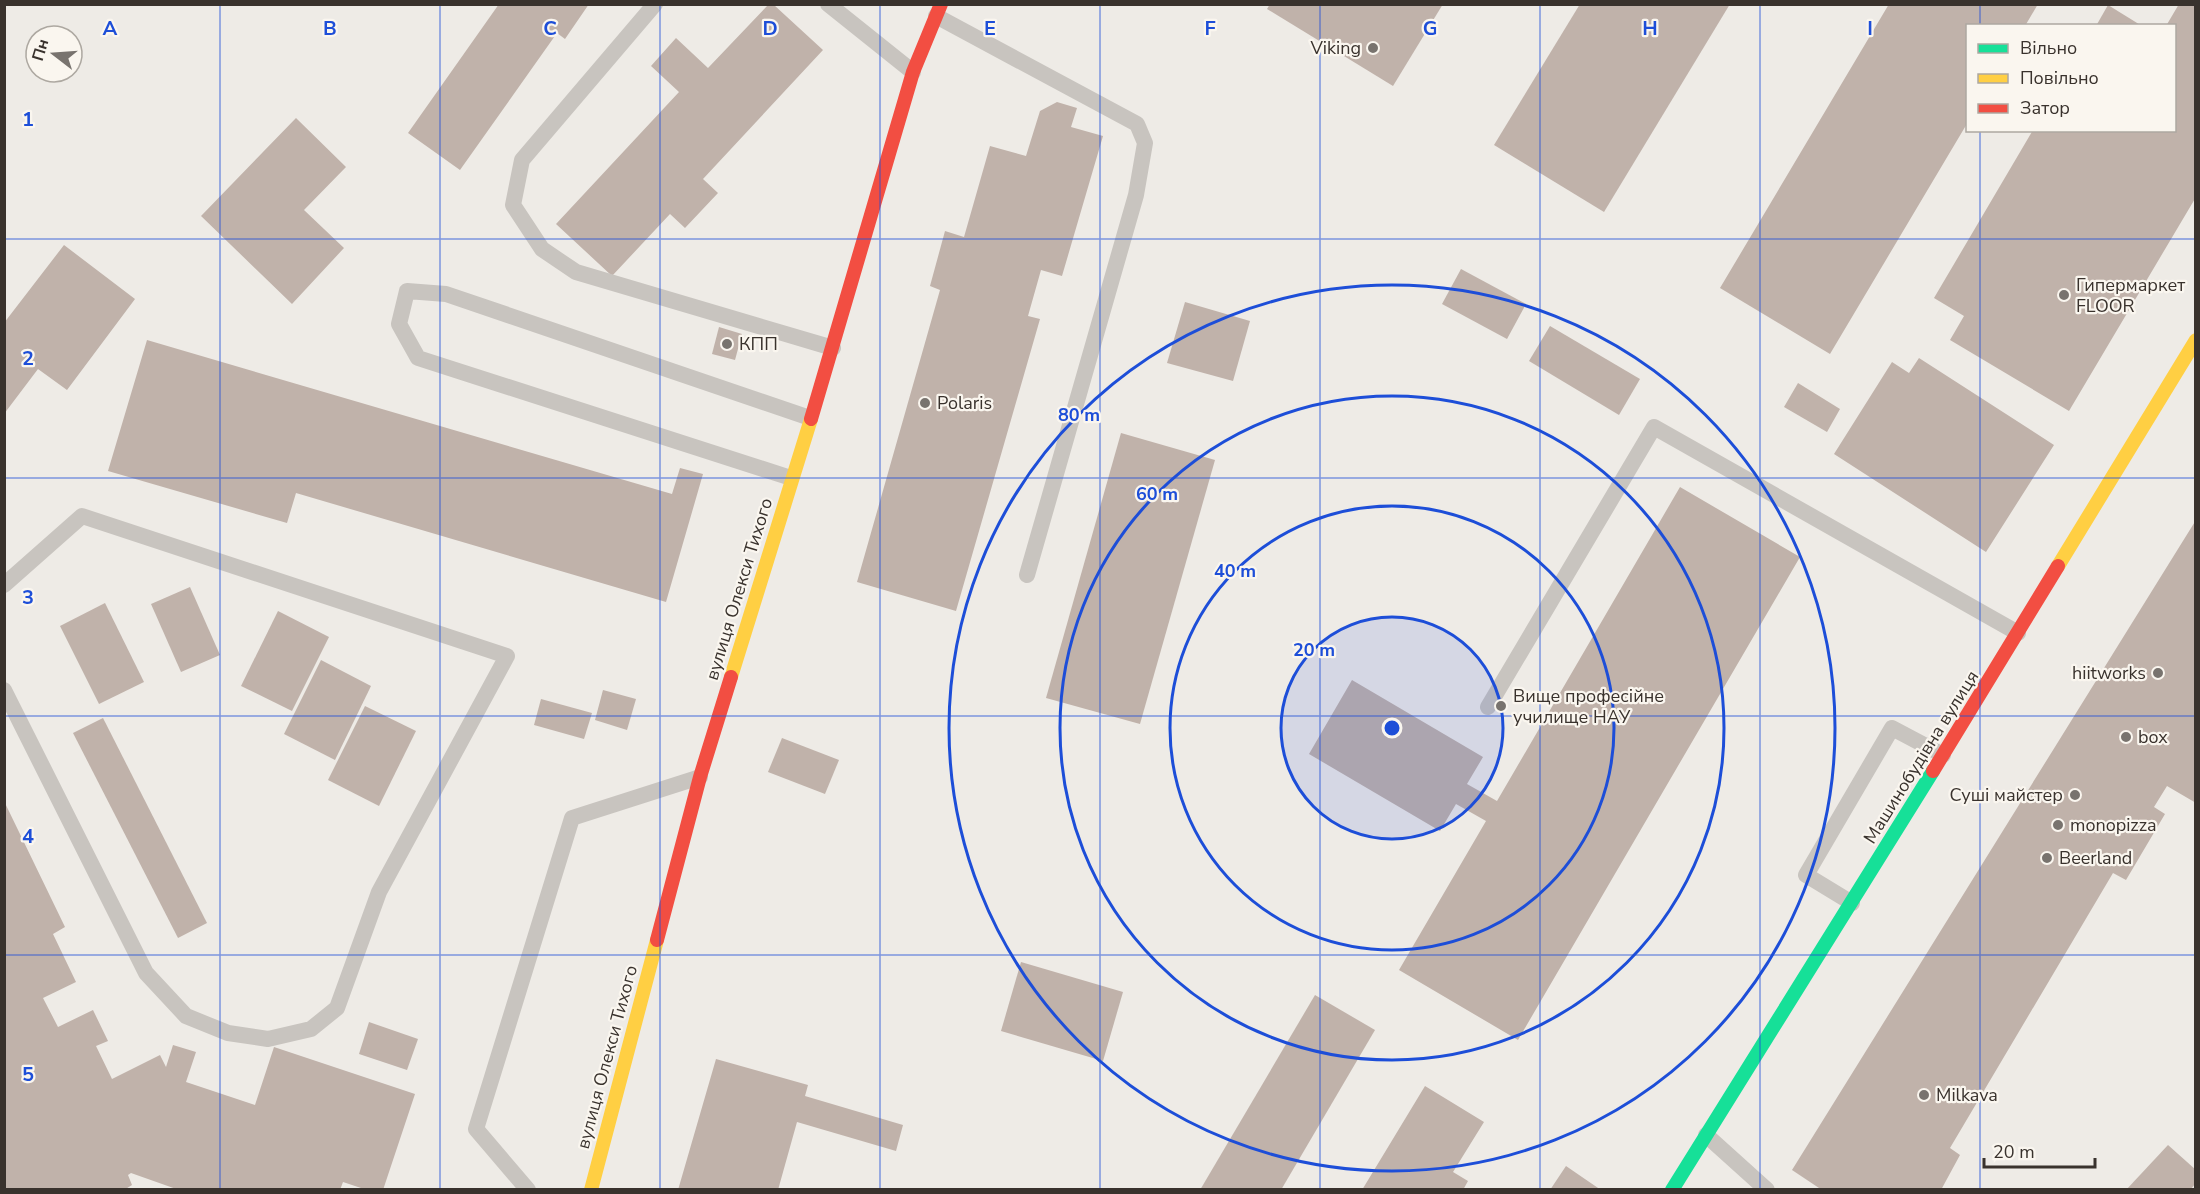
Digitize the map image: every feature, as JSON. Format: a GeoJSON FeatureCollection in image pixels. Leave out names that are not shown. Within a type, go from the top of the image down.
{"type":"FeatureCollection","features":[{"type":"Feature","properties":{"kind":"street","name":"вулиця Олекси Тихого"},"geometry":{"type":"LineString","coordinates":[[591,1190],[700,777],[833,348],[913,72],[939,10]]}},
{"type":"Feature","properties":{"kind":"street","name":"Машинобудівна вулиця"},"geometry":{"type":"LineString","coordinates":[[1672,1190],[1852,903],[2196,339]]}},
{"type":"Feature","properties":{"kind":"lane"},"geometry":{"type":"LineString","coordinates":[[656,4],[522,160],[513,205],[542,249],[576,272],[833,348]]}},
{"type":"Feature","properties":{"kind":"lane"},"geometry":{"type":"LineString","coordinates":[[828,4],[913,72]]}},
{"type":"Feature","properties":{"kind":"lane"},"geometry":{"type":"LineString","coordinates":[[939,10],[1137,124],[1145,143],[1136,195],[1027,575]]}},
{"type":"Feature","properties":{"kind":"lane"},"geometry":{"type":"LineString","coordinates":[[791,478],[418,358],[399,324],[407,291],[446,294],[810,418]]}},
{"type":"Feature","properties":{"kind":"lane"},"geometry":{"type":"LineString","coordinates":[[1488,707],[1654,427],[2018,633]]}},
{"type":"Feature","properties":{"kind":"lane"},"geometry":{"type":"LineString","coordinates":[[4,585],[82,516],[507,656],[379,892],[337,1008],[311,1029],[268,1040],[228,1033],[186,1016],[146,973],[4,690]]}},
{"type":"Feature","properties":{"kind":"lane"},"geometry":{"type":"LineString","coordinates":[[1852,903],[1806,875],[1892,728],[1943,755]]}},
{"type":"Feature","properties":{"kind":"lane"},"geometry":{"type":"LineString","coordinates":[[528,1190],[476,1129],[572,818],[700,777]]}},
{"type":"Feature","properties":{"kind":"lane"},"geometry":{"type":"LineString","coordinates":[[1706,1135],[1767,1190]]}},
{"type":"Feature","properties":{"kind":"building"},"geometry":{"type":"Polygon","coordinates":[[[499,4],[589,4],[565,39],[557,33],[460,170],[408,133],[499,4]]]}},
{"type":"Feature","properties":{"kind":"building","name":"Viking"},"geometry":{"type":"Polygon","coordinates":[[[1270,4],[1443,4],[1393,86],[1267,9],[1270,4]]]}},
{"type":"Feature","properties":{"kind":"building"},"geometry":{"type":"Polygon","coordinates":[[[1580,4],[1730,4],[1604,212],[1494,145],[1580,4]]]}},
{"type":"Feature","properties":{"kind":"building"},"geometry":{"type":"Polygon","coordinates":[[[1889,4],[2038,4],[2026,24],[1966,24],[1966,125],[1830,354],[1720,288],[1889,4]]]}},
{"type":"Feature","properties":{"kind":"building"},"geometry":{"type":"Polygon","coordinates":[[[2179,4],[2196,4],[2196,197],[2069,411],[1950,340],[1964,316],[1934,298],[2032,132],[2176,132],[2176,24],[2167,24],[2179,4]]]}},
{"type":"Feature","properties":{"kind":"building"},"geometry":{"type":"Polygon","coordinates":[[[768,5],[774,5],[823,50],[703,179],[718,193],[685,228],[670,214],[612,276],[556,224],[679,92],[651,66],[676,38],[708,68],[768,5]]]}},
{"type":"Feature","properties":{"kind":"building"},"geometry":{"type":"Polygon","coordinates":[[[2108,5],[2139,24],[2097,24],[2108,5]]]}},
{"type":"Feature","properties":{"kind":"building"},"geometry":{"type":"Polygon","coordinates":[[[1057,102],[1077,108],[1071,127],[1103,136],[1062,276],[1041,270],[1028,316],[1040,319],[956,611],[857,582],[940,290],[930,286],[945,231],[964,237],[990,146],[1026,156],[1040,111],[1057,102]]]}},
{"type":"Feature","properties":{"kind":"building"},"geometry":{"type":"Polygon","coordinates":[[[296,118],[346,167],[304,210],[344,248],[292,304],[201,216],[296,118]]]}},
{"type":"Feature","properties":{"kind":"building"},"geometry":{"type":"Polygon","coordinates":[[[64,245],[135,299],[67,390],[38,369],[4,414],[4,323],[64,245]]]}},
{"type":"Feature","properties":{"kind":"building"},"geometry":{"type":"Polygon","coordinates":[[[1461,269],[1526,304],[1507,339],[1442,304],[1461,269]]]}},
{"type":"Feature","properties":{"kind":"building"},"geometry":{"type":"Polygon","coordinates":[[[1185,302],[1250,321],[1233,381],[1167,363],[1185,302]]]}},
{"type":"Feature","properties":{"kind":"building"},"geometry":{"type":"Polygon","coordinates":[[[1550,326],[1640,379],[1619,415],[1529,361],[1550,326]]]}},
{"type":"Feature","properties":{"kind":"building","name":"КПП"},"geometry":{"type":"Polygon","coordinates":[[[719,327],[742,334],[735,360],[712,354],[719,327]]]}},
{"type":"Feature","properties":{"kind":"building"},"geometry":{"type":"Polygon","coordinates":[[[147,340],[672,494],[680,468],[703,474],[666,602],[296,493],[287,523],[108,471],[147,340]]]}},
{"type":"Feature","properties":{"kind":"building"},"geometry":{"type":"Polygon","coordinates":[[[1919,358],[2054,445],[1986,552],[1834,454],[1892,362],[1909,373],[1919,358]]]}},
{"type":"Feature","properties":{"kind":"building"},"geometry":{"type":"Polygon","coordinates":[[[1798,383],[1840,409],[1827,432],[1784,407],[1798,383]]]}},
{"type":"Feature","properties":{"kind":"building"},"geometry":{"type":"Polygon","coordinates":[[[1121,433],[1215,460],[1140,724],[1046,698],[1121,433]]]}},
{"type":"Feature","properties":{"kind":"building"},"geometry":{"type":"Polygon","coordinates":[[[1680,487],[1800,557],[1518,1040],[1399,970],[1486,821],[1456,804],[1440,831],[1309,754],[1352,680],[1483,757],[1467,784],[1497,801],[1680,487]]]}},
{"type":"Feature","properties":{"kind":"building"},"geometry":{"type":"Polygon","coordinates":[[[2196,520],[2196,803],[2167,786],[2154,807],[2165,814],[2126,880],[2113,873],[1950,1148],[1960,1155],[1941,1190],[1822,1190],[1792,1170],[2196,520]]]}},
{"type":"Feature","properties":{"kind":"building"},"geometry":{"type":"Polygon","coordinates":[[[190,587],[220,655],[181,672],[151,604],[190,587]]]}},
{"type":"Feature","properties":{"kind":"building"},"geometry":{"type":"Polygon","coordinates":[[[105,603],[144,682],[99,704],[60,626],[105,603]]]}},
{"type":"Feature","properties":{"kind":"building"},"geometry":{"type":"Polygon","coordinates":[[[278,611],[329,637],[292,711],[241,686],[278,611]]]}},
{"type":"Feature","properties":{"kind":"building"},"geometry":{"type":"Polygon","coordinates":[[[321,660],[371,686],[335,760],[284,734],[321,660]]]}},
{"type":"Feature","properties":{"kind":"building"},"geometry":{"type":"Polygon","coordinates":[[[603,690],[636,699],[627,730],[595,720],[603,690]]]}},
{"type":"Feature","properties":{"kind":"building"},"geometry":{"type":"Polygon","coordinates":[[[541,699],[592,713],[584,739],[534,725],[541,699]]]}},
{"type":"Feature","properties":{"kind":"building"},"geometry":{"type":"Polygon","coordinates":[[[365,706],[416,731],[379,806],[328,780],[365,706]]]}},
{"type":"Feature","properties":{"kind":"building"},"geometry":{"type":"Polygon","coordinates":[[[103,718],[207,923],[178,938],[73,733],[103,718]]]}},
{"type":"Feature","properties":{"kind":"building"},"geometry":{"type":"Polygon","coordinates":[[[782,738],[839,760],[825,794],[768,772],[782,738]]]}},
{"type":"Feature","properties":{"kind":"building"},"geometry":{"type":"Polygon","coordinates":[[[4,801],[65,927],[53,934],[76,982],[43,998],[58,1027],[93,1010],[108,1041],[96,1046],[112,1079],[160,1055],[166,1067],[173,1045],[196,1052],[186,1082],[255,1105],[274,1047],[415,1094],[383,1190],[367,1190],[343,1182],[340,1190],[179,1190],[131,1173],[128,1175],[132,1185],[124,1190],[4,1190],[4,801]]]}},
{"type":"Feature","properties":{"kind":"building"},"geometry":{"type":"Polygon","coordinates":[[[1021,962],[1123,992],[1103,1061],[1001,1031],[1021,962]]]}},
{"type":"Feature","properties":{"kind":"building"},"geometry":{"type":"Polygon","coordinates":[[[1315,995],[1375,1030],[1281,1190],[1200,1190],[1315,995]]]}},
{"type":"Feature","properties":{"kind":"building"},"geometry":{"type":"Polygon","coordinates":[[[369,1022],[418,1039],[407,1070],[359,1054],[369,1022]]]}},
{"type":"Feature","properties":{"kind":"building"},"geometry":{"type":"Polygon","coordinates":[[[716,1059],[808,1085],[805,1096],[903,1125],[896,1151],[797,1122],[778,1190],[678,1190],[716,1059]]]}},
{"type":"Feature","properties":{"kind":"building"},"geometry":{"type":"Polygon","coordinates":[[[1425,1086],[1484,1122],[1453,1172],[1468,1181],[1463,1190],[1362,1190],[1425,1086]]]}},
{"type":"Feature","properties":{"kind":"building"},"geometry":{"type":"Polygon","coordinates":[[[2168,1145],[2196,1170],[2196,1183],[2190,1190],[2126,1190],[2168,1145]]]}},
{"type":"Feature","properties":{"kind":"building"},"geometry":{"type":"Polygon","coordinates":[[[1566,1166],[1582,1177],[1601,1190],[1550,1190],[1566,1166]]]}},
{"type":"Feature","properties":{"kind":"traffic: fast"},"geometry":{"type":"LineString","coordinates":[[1672,1190],[1933,771]]}},
{"type":"Feature","properties":{"kind":"traffic: slow"},"geometry":{"type":"LineString","coordinates":[[2058,566],[2196,340]]}},
{"type":"Feature","properties":{"kind":"traffic: slow"},"geometry":{"type":"LineString","coordinates":[[731,677],[811,419]]}},
{"type":"Feature","properties":{"kind":"traffic: slow"},"geometry":{"type":"LineString","coordinates":[[591,1190],[657,940]]}},
{"type":"Feature","properties":{"kind":"traffic: jam"},"geometry":{"type":"LineString","coordinates":[[811,419],[913,72],[941,4]]}},
{"type":"Feature","properties":{"kind":"traffic: jam"},"geometry":{"type":"LineString","coordinates":[[1933,771],[2058,566]]}},
{"type":"Feature","properties":{"kind":"traffic: jam"},"geometry":{"type":"LineString","coordinates":[[657,940],[700,777],[731,677]]}},
{"type":"Feature","properties":{"kind":"place","name":"Viking"},"geometry":{"type":"Point","coordinates":[1373,48]}},
{"type":"Feature","properties":{"kind":"place","name":"Гипермаркет FLOOR"},"geometry":{"type":"Point","coordinates":[2064,295]}},
{"type":"Feature","properties":{"kind":"place","name":"КПП"},"geometry":{"type":"Point","coordinates":[727,344]}},
{"type":"Feature","properties":{"kind":"place","name":"Polaris"},"geometry":{"type":"Point","coordinates":[925,403]}},
{"type":"Feature","properties":{"kind":"place","name":"hiitworks"},"geometry":{"type":"Point","coordinates":[2158,673]}},
{"type":"Feature","properties":{"kind":"place","name":"Вище професійне училище НАУ"},"geometry":{"type":"Point","coordinates":[1501,706]}},
{"type":"Feature","properties":{"kind":"place","name":"box"},"geometry":{"type":"Point","coordinates":[2126,737]}},
{"type":"Feature","properties":{"kind":"place","name":"Суші майстер"},"geometry":{"type":"Point","coordinates":[2075,795]}},
{"type":"Feature","properties":{"kind":"place","name":"monopizza"},"geometry":{"type":"Point","coordinates":[2058,825]}},
{"type":"Feature","properties":{"kind":"place","name":"Beerland"},"geometry":{"type":"Point","coordinates":[2047,858]}},
{"type":"Feature","properties":{"kind":"place","name":"Milkava"},"geometry":{"type":"Point","coordinates":[1924,1095]}}]}
